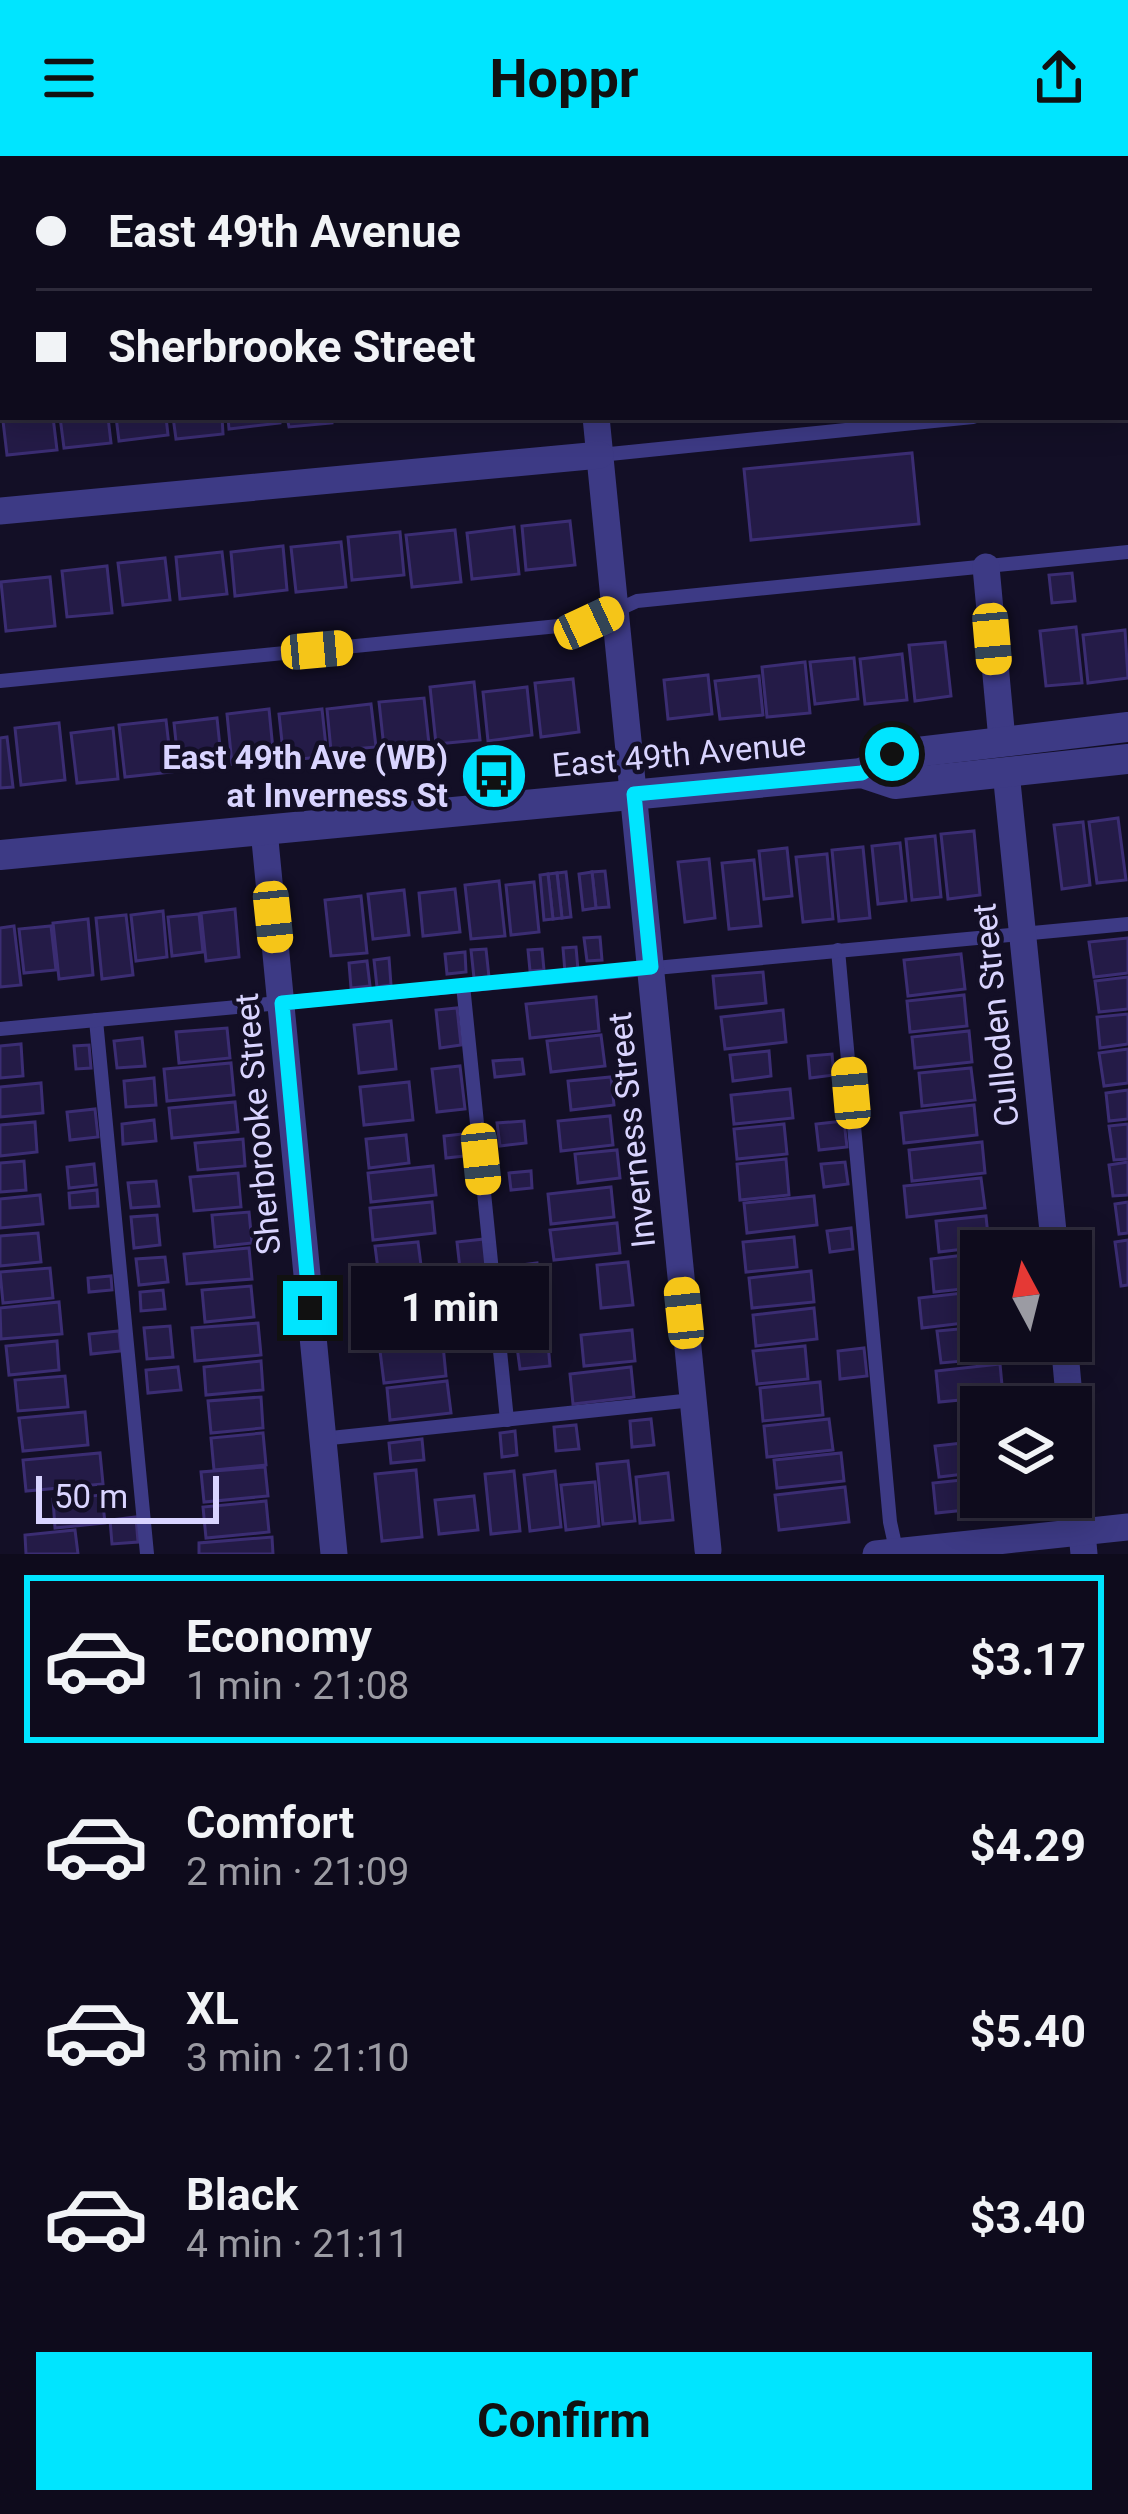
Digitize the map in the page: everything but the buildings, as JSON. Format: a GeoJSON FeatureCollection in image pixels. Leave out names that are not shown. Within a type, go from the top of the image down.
{"type":"FeatureCollection","features":[{"type":"Feature","properties":{"kind":"street","name":"Inverness Street"},"geometry":{"type":"LineString","coordinates":[[596,420],[710,1553]]}},
{"type":"Feature","properties":{"kind":"street"},"geometry":{"type":"LineString","coordinates":[[0,511],[599,455]]}},
{"type":"Feature","properties":{"kind":"street"},"geometry":{"type":"LineString","coordinates":[[986,567],[1002,740]]}},
{"type":"Feature","properties":{"kind":"street","name":"East 49th Avenue"},"geometry":{"type":"LineString","coordinates":[[862,773],[892,754],[1128,727]]}},
{"type":"Feature","properties":{"kind":"street","name":"East 49th Avenue"},"geometry":{"type":"LineString","coordinates":[[0,855],[862,773],[895,784],[1128,759]]}},
{"type":"Feature","properties":{"kind":"street","name":"Culloden Street"},"geometry":{"type":"LineString","coordinates":[[1006,772],[1053,1230]]}},
{"type":"Feature","properties":{"kind":"street","name":"Sherbrooke Street"},"geometry":{"type":"LineString","coordinates":[[264,830],[334,1554]]}},
{"type":"Feature","properties":{"kind":"street"},"geometry":{"type":"LineString","coordinates":[[890,1553],[1083,1543],[1128,1527]]}},
{"type":"Feature","properties":{"kind":"lane"},"geometry":{"type":"LineString","coordinates":[[599,455],[943,420]]}},
{"type":"Feature","properties":{"kind":"lane"},"geometry":{"type":"LineString","coordinates":[[0,681],[589,623],[637,601],[1128,552]]}},
{"type":"Feature","properties":{"kind":"lane"},"geometry":{"type":"LineString","coordinates":[[0,1029],[1128,923]]}},
{"type":"Feature","properties":{"kind":"lane"},"geometry":{"type":"LineString","coordinates":[[838,950],[890,1553]]}},
{"type":"Feature","properties":{"kind":"lane"},"geometry":{"type":"LineString","coordinates":[[464,985],[507,1420]]}},
{"type":"Feature","properties":{"kind":"lane"},"geometry":{"type":"LineString","coordinates":[[96,1020],[147,1554]]}},
{"type":"Feature","properties":{"kind":"lane"},"geometry":{"type":"LineString","coordinates":[[321,1439],[693,1400]]}},
{"type":"Feature","properties":{"kind":"place","name":"East 49th Ave (WB) at Inverness St"},"geometry":{"type":"Point","coordinates":[494,776]}},
{"type":"Feature","properties":{"kind":"route"},"geometry":{"type":"LineString","coordinates":[[310,1308],[282,1003],[651,967],[634,794],[862,773],[892,754]]}}]}
